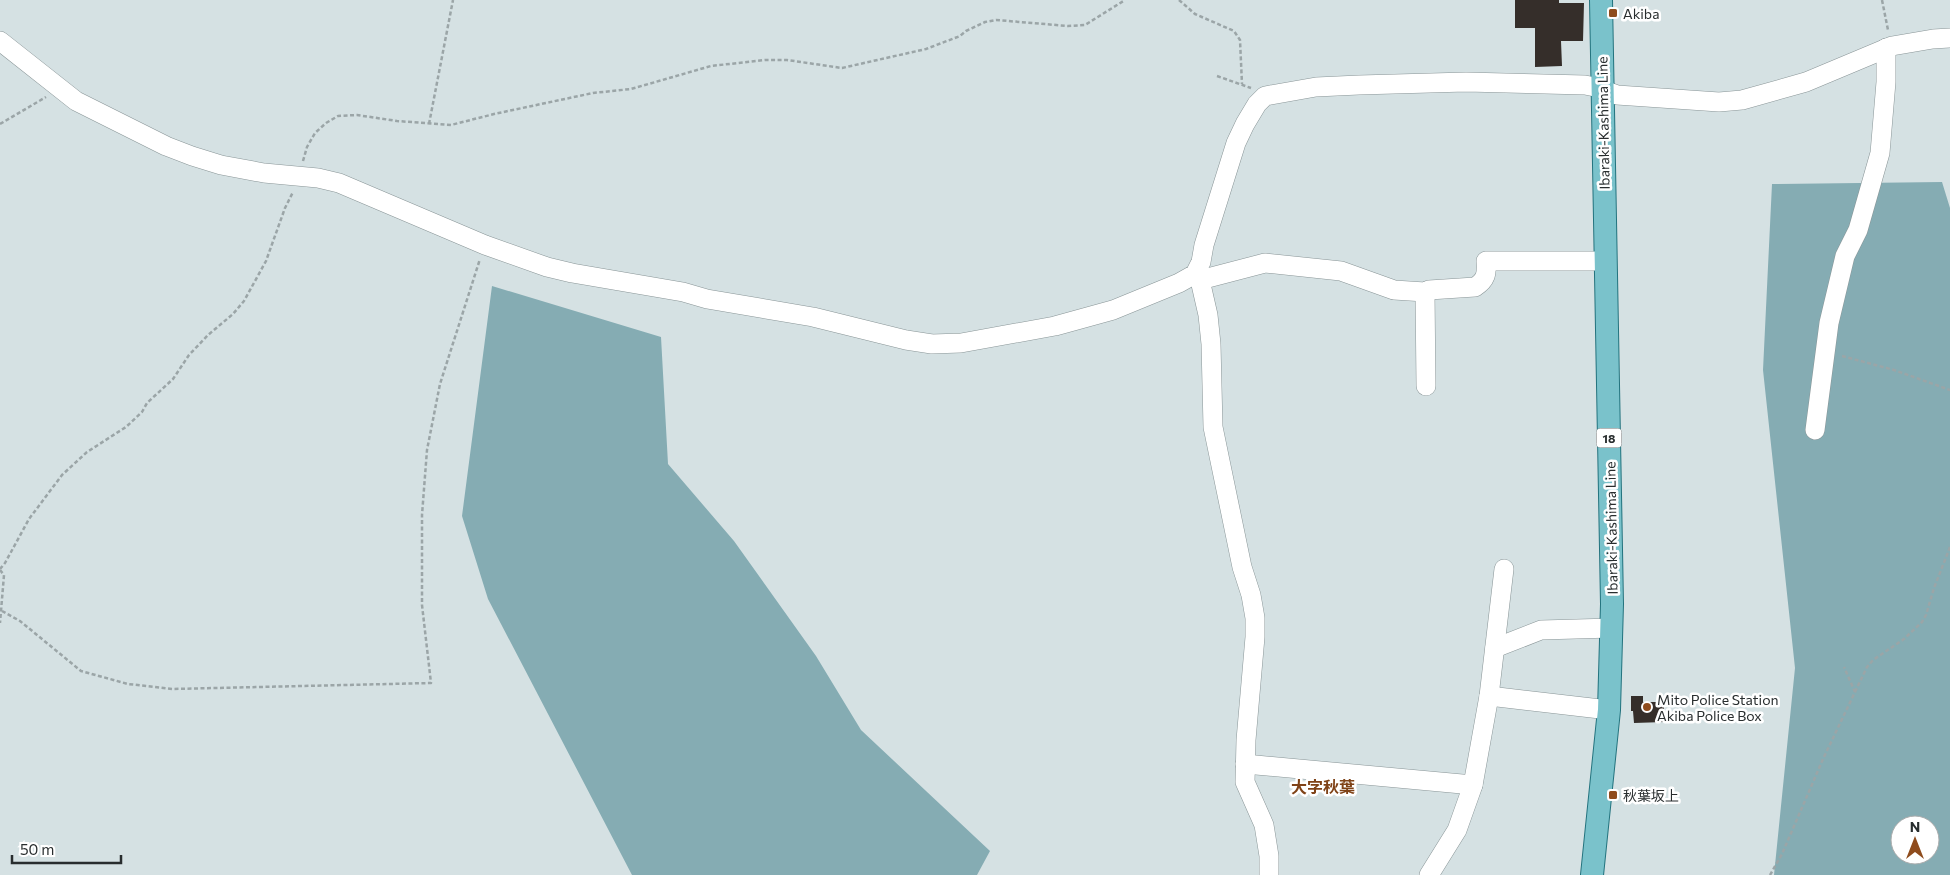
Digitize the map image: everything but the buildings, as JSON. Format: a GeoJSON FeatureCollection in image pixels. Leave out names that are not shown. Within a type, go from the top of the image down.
{"type":"FeatureCollection","features":[{"type":"Feature","properties":{"kind":"main road","name":"Ibaraki-Kashima Line"},"geometry":{"type":"LineString","coordinates":[[1592,875],[1610,710],[1612,628],[1601,0]]}},
{"type":"Feature","properties":{"kind":"street"},"geometry":{"type":"LineString","coordinates":[[1269,875],[1269,856],[1264,825],[1246,782],[1245,764],[1256,618],[1242,567],[1213,426],[1211,344],[1208,315],[1197,277],[1204,245],[1236,143],[1244,124],[1257,104],[1265,96],[1316,87],[1466,82],[1585,85],[1617,96],[1669,100],[1719,102],[1742,100],[1806,82],[1889,47],[1950,38]]}},
{"type":"Feature","properties":{"kind":"street"},"geometry":{"type":"LineString","coordinates":[[0,41],[60,90],[98,114],[192,156],[221,165],[264,173],[300,176],[339,183],[485,245],[547,267],[572,273],[631,282],[707,299],[813,317],[906,340],[932,344],[960,342],[1080,320],[1147,297],[1197,277],[1265,263],[1341,271],[1394,290],[1425,292],[1429,290],[1475,287],[1481,283],[1487,274],[1486,261],[1606,262]]}},
{"type":"Feature","properties":{"kind":"street"},"geometry":{"type":"LineString","coordinates":[[1815,430],[1829,323],[1845,256],[1858,230],[1880,153],[1889,47]]}},
{"type":"Feature","properties":{"kind":"street"},"geometry":{"type":"LineString","coordinates":[[1425,292],[1426,386]]}},
{"type":"Feature","properties":{"kind":"street"},"geometry":{"type":"LineString","coordinates":[[1429,875],[1457,830],[1473,785],[1490,696],[1504,569]]}},
{"type":"Feature","properties":{"kind":"street"},"geometry":{"type":"LineString","coordinates":[[1495,648],[1541,630],[1612,628]]}},
{"type":"Feature","properties":{"kind":"street"},"geometry":{"type":"LineString","coordinates":[[1490,696],[1610,710]]}},
{"type":"Feature","properties":{"kind":"street"},"geometry":{"type":"LineString","coordinates":[[1245,764],[1473,785]]}},
{"type":"Feature","properties":{"kind":"path"},"geometry":{"type":"LineString","coordinates":[[429,124],[453,0]]}},
{"type":"Feature","properties":{"kind":"path"},"geometry":{"type":"LineString","coordinates":[[0,623],[4,575],[0,569],[29,520],[62,475],[87,452],[126,426],[142,412],[147,403],[173,379],[190,355],[244,301],[266,261],[285,208],[300,176],[307,148],[316,133],[326,123],[338,116],[357,115],[451,125],[593,92],[632,89],[711,66],[765,60],[787,60],[842,68],[926,49],[960,36],[985,22],[996,20],[1068,26],[1085,25],[1125,0]]}},
{"type":"Feature","properties":{"kind":"path"},"geometry":{"type":"LineString","coordinates":[[1179,0],[1195,14],[1234,31],[1241,45],[1242,84]]}},
{"type":"Feature","properties":{"kind":"path"},"geometry":{"type":"LineString","coordinates":[[1882,0],[1889,47]]}},
{"type":"Feature","properties":{"kind":"path"},"geometry":{"type":"LineString","coordinates":[[1218,76],[1242,84],[1265,96]]}},
{"type":"Feature","properties":{"kind":"path"},"geometry":{"type":"LineString","coordinates":[[0,124],[60,90]]}},
{"type":"Feature","properties":{"kind":"path"},"geometry":{"type":"LineString","coordinates":[[2,611],[20,621],[81,671],[128,684],[173,689],[431,683],[422,605],[422,515],[427,450],[440,384],[485,245]]}},
{"type":"Feature","properties":{"kind":"path"},"geometry":{"type":"LineString","coordinates":[[1824,352],[1894,370],[1950,390]]}},
{"type":"Feature","properties":{"kind":"path"},"geometry":{"type":"LineString","coordinates":[[1770,875],[1782,854],[1823,758],[1867,667],[1873,660],[1904,639],[1922,622],[1950,547]]}},
{"type":"Feature","properties":{"kind":"path"},"geometry":{"type":"LineString","coordinates":[[1844,667],[1855,692]]}},
{"type":"Feature","properties":{"kind":"shaded area"},"geometry":{"type":"Polygon","coordinates":[[[1942,182],[1950,208],[1950,875],[1774,875],[1795,668],[1763,370],[1772,184],[1942,182]]]}},
{"type":"Feature","properties":{"kind":"shaded area"},"geometry":{"type":"Polygon","coordinates":[[[492,286],[661,337],[668,464],[734,541],[816,656],[861,730],[990,851],[977,875],[632,875],[488,599],[462,516],[492,286]]]}},
{"type":"Feature","properties":{"kind":"place","name":"Akiba"},"geometry":{"type":"Point","coordinates":[1613,13]}},
{"type":"Feature","properties":{"kind":"place","name":"Mito Police Station Akiba Police Box"},"geometry":{"type":"Point","coordinates":[1647,707]}},
{"type":"Feature","properties":{"kind":"place","name":"秋葉坂上"},"geometry":{"type":"Point","coordinates":[1613,795]}},
{"type":"Feature","properties":{"kind":"district","name":"大字秋葉"},"geometry":{"type":"Point","coordinates":[1323,786]}}]}
